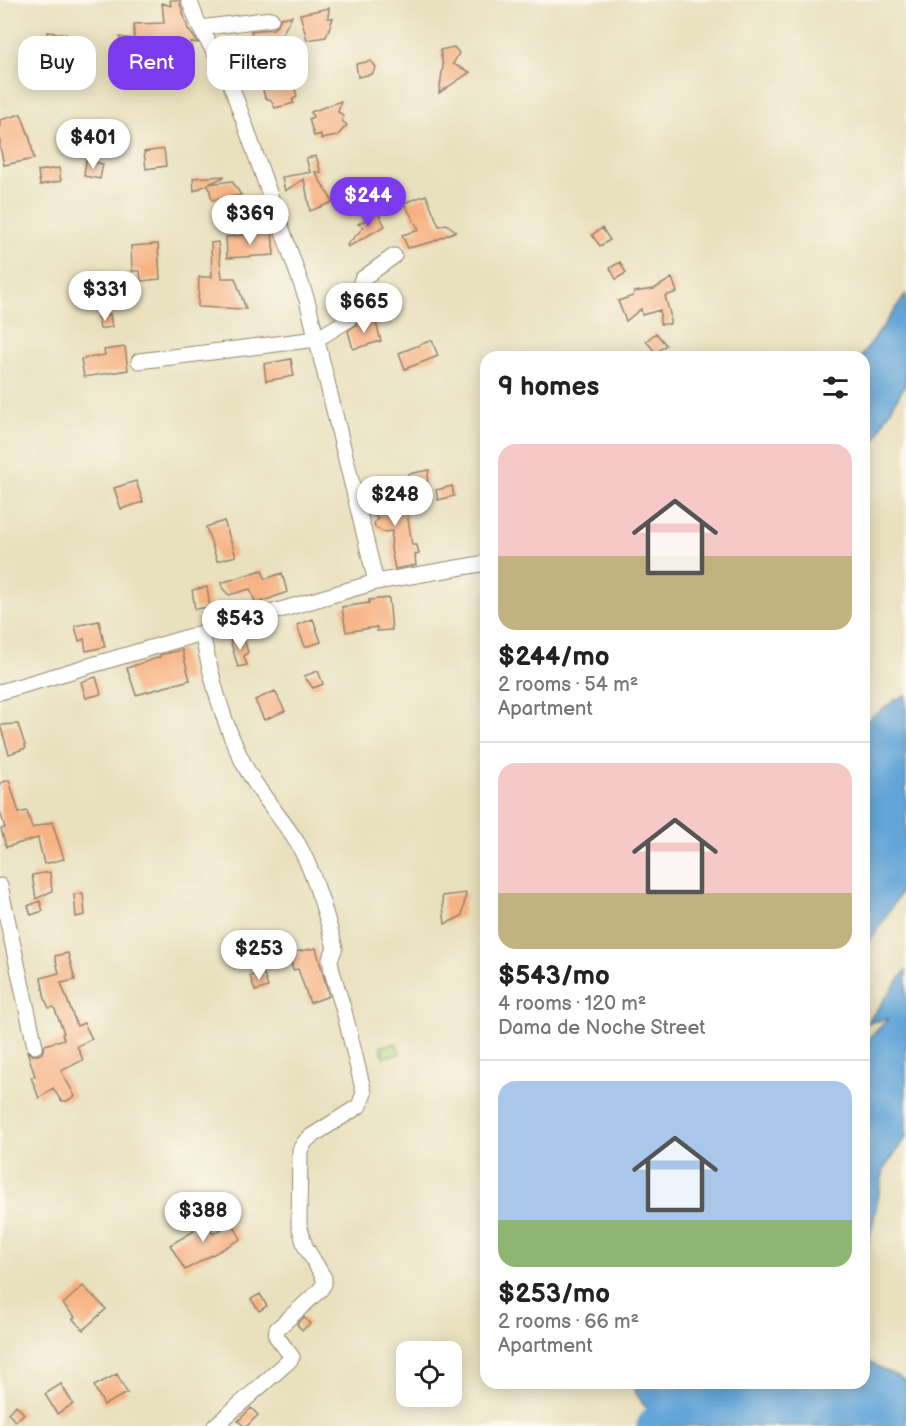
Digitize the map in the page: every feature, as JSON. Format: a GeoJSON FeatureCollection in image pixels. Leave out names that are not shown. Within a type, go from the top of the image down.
{"type":"FeatureCollection","features":[{"type":"Feature","properties":{"kind":"street"},"geometry":{"type":"LineString","coordinates":[[189,0],[207,39]]}},
{"type":"Feature","properties":{"kind":"street"},"geometry":{"type":"LineString","coordinates":[[200,27],[271,19]]}},
{"type":"Feature","properties":{"kind":"street"},"geometry":{"type":"LineString","coordinates":[[233,90],[308,300],[376,582]]}},
{"type":"Feature","properties":{"kind":"street"},"geometry":{"type":"LineString","coordinates":[[139,361],[317,339],[348,320],[353,310],[349,298],[358,291],[362,279],[394,256]]}},
{"type":"Feature","properties":{"kind":"street"},"geometry":{"type":"LineString","coordinates":[[0,692],[376,582],[480,564]]}},
{"type":"Feature","properties":{"kind":"street"},"geometry":{"type":"LineString","coordinates":[[202,633],[224,723],[249,773],[296,842],[308,864],[335,948],[330,959],[332,971],[364,1094],[359,1106],[310,1137],[300,1150],[299,1225],[305,1246],[324,1278],[324,1284],[277,1329],[276,1336],[291,1357],[289,1361],[215,1426]]}},
{"type":"Feature","properties":{"kind":"street"},"geometry":{"type":"LineString","coordinates":[[0,886],[35,1046]]}},
{"type":"Feature","properties":{"kind":"green space"},"geometry":{"type":"Polygon","coordinates":[[[396,1043],[400,1054],[383,1057],[381,1046],[396,1043]]]}},
{"type":"Feature","properties":{"kind":"water"},"geometry":{"type":"Polygon","coordinates":[[[906,294],[906,383],[884,421],[870,453],[870,351],[865,351],[906,294]]]}},
{"type":"Feature","properties":{"kind":"water"},"geometry":{"type":"Polygon","coordinates":[[[906,695],[906,884],[870,941],[870,719],[895,700],[906,695]]]}},
{"type":"Feature","properties":{"kind":"water"},"geometry":{"type":"Polygon","coordinates":[[[906,970],[906,1137],[884,1169],[870,1237],[870,1038],[888,1019],[870,1022],[870,1019],[906,970]]]}},
{"type":"Feature","properties":{"kind":"water"},"geometry":{"type":"Polygon","coordinates":[[[870,1363],[906,1381],[906,1426],[657,1426],[634,1390],[870,1389],[870,1363]]]}},
{"type":"Feature","properties":{"kind":"building"},"geometry":{"type":"Polygon","coordinates":[[[170,0],[179,0],[188,29],[193,36],[134,36],[134,24],[164,23],[162,3],[171,6],[170,0]]]}},
{"type":"Feature","properties":{"kind":"building"},"geometry":{"type":"Polygon","coordinates":[[[329,8],[328,18],[333,18],[326,37],[308,40],[300,14],[329,8]]]}},
{"type":"Feature","properties":{"kind":"building"},"geometry":{"type":"Polygon","coordinates":[[[292,16],[281,36],[252,36],[251,31],[273,29],[281,18],[292,16]]]}},
{"type":"Feature","properties":{"kind":"building"},"geometry":{"type":"Polygon","coordinates":[[[47,32],[66,34],[66,36],[47,36],[47,32]]]}},
{"type":"Feature","properties":{"kind":"building"},"geometry":{"type":"Polygon","coordinates":[[[454,47],[459,53],[453,64],[470,72],[439,93],[443,66],[440,50],[454,47]]]}},
{"type":"Feature","properties":{"kind":"building"},"geometry":{"type":"Polygon","coordinates":[[[371,61],[376,67],[372,74],[358,77],[356,64],[371,61]]]}},
{"type":"Feature","properties":{"kind":"building"},"geometry":{"type":"Polygon","coordinates":[[[263,90],[295,90],[297,97],[292,100],[294,103],[275,108],[271,100],[265,98],[263,90]]]}},
{"type":"Feature","properties":{"kind":"building"},"geometry":{"type":"Polygon","coordinates":[[[341,101],[338,112],[343,115],[342,121],[347,125],[337,136],[321,139],[321,134],[314,136],[309,119],[313,117],[311,112],[341,101]]]}},
{"type":"Feature","properties":{"kind":"building"},"geometry":{"type":"Polygon","coordinates":[[[21,114],[30,138],[34,159],[4,165],[0,147],[0,120],[21,114]]]}},
{"type":"Feature","properties":{"kind":"building"},"geometry":{"type":"Polygon","coordinates":[[[164,149],[166,166],[146,169],[144,152],[164,149]]]}},
{"type":"Feature","properties":{"kind":"building"},"geometry":{"type":"Polygon","coordinates":[[[316,156],[321,173],[315,172],[333,202],[310,211],[304,179],[285,191],[282,177],[312,172],[310,172],[306,158],[316,156]]]}},
{"type":"Feature","properties":{"kind":"building"},"geometry":{"type":"Polygon","coordinates":[[[86,160],[103,164],[100,179],[84,176],[86,160]]]}},
{"type":"Feature","properties":{"kind":"building"},"geometry":{"type":"Polygon","coordinates":[[[59,168],[61,181],[40,185],[38,171],[59,168]]]}},
{"type":"Feature","properties":{"kind":"building"},"geometry":{"type":"Polygon","coordinates":[[[224,177],[194,191],[193,178],[224,177]]]}},
{"type":"Feature","properties":{"kind":"building"},"geometry":{"type":"Polygon","coordinates":[[[232,181],[241,195],[212,200],[208,184],[232,181]]]}},
{"type":"Feature","properties":{"kind":"building"},"geometry":{"type":"Polygon","coordinates":[[[426,195],[439,226],[446,224],[456,231],[432,242],[408,248],[402,235],[419,230],[404,203],[426,195]]]}},
{"type":"Feature","properties":{"kind":"building"},"geometry":{"type":"Polygon","coordinates":[[[378,213],[385,226],[348,247],[347,245],[364,227],[358,224],[378,213]]]}},
{"type":"Feature","properties":{"kind":"building"},"geometry":{"type":"Polygon","coordinates":[[[602,228],[610,240],[600,246],[592,235],[602,228]]]}},
{"type":"Feature","properties":{"kind":"building"},"geometry":{"type":"Polygon","coordinates":[[[272,232],[274,255],[227,258],[226,237],[272,232]]]}},
{"type":"Feature","properties":{"kind":"building"},"geometry":{"type":"Polygon","coordinates":[[[218,242],[222,278],[235,278],[246,309],[198,307],[199,277],[212,277],[211,243],[218,242]]]}},
{"type":"Feature","properties":{"kind":"building"},"geometry":{"type":"Polygon","coordinates":[[[158,244],[160,279],[141,281],[140,271],[132,271],[131,246],[158,244]]]}},
{"type":"Feature","properties":{"kind":"building"},"geometry":{"type":"Polygon","coordinates":[[[620,262],[626,273],[616,279],[610,268],[620,262]]]}},
{"type":"Feature","properties":{"kind":"building"},"geometry":{"type":"Polygon","coordinates":[[[672,278],[677,292],[665,296],[670,324],[660,324],[660,310],[642,315],[641,309],[626,321],[618,301],[633,296],[634,292],[654,289],[672,278]]]}},
{"type":"Feature","properties":{"kind":"building"},"geometry":{"type":"Polygon","coordinates":[[[371,284],[383,300],[374,308],[365,297],[371,284]]]}},
{"type":"Feature","properties":{"kind":"building"},"geometry":{"type":"Polygon","coordinates":[[[110,314],[112,327],[100,329],[98,317],[110,314]]]}},
{"type":"Feature","properties":{"kind":"building"},"geometry":{"type":"Polygon","coordinates":[[[375,319],[381,341],[353,349],[348,331],[357,324],[375,319]]]}},
{"type":"Feature","properties":{"kind":"building"},"geometry":{"type":"Polygon","coordinates":[[[656,333],[666,345],[658,351],[654,351],[646,341],[656,333]]]}},
{"type":"Feature","properties":{"kind":"building"},"geometry":{"type":"Polygon","coordinates":[[[432,340],[438,356],[405,369],[399,353],[432,340]]]}},
{"type":"Feature","properties":{"kind":"building"},"geometry":{"type":"Polygon","coordinates":[[[125,347],[128,370],[84,377],[81,359],[105,355],[104,350],[125,347]]]}},
{"type":"Feature","properties":{"kind":"building"},"geometry":{"type":"Polygon","coordinates":[[[291,359],[294,376],[266,381],[264,364],[291,359]]]}},
{"type":"Feature","properties":{"kind":"building"},"geometry":{"type":"Polygon","coordinates":[[[429,470],[426,489],[411,492],[408,474],[429,470]]]}},
{"type":"Feature","properties":{"kind":"building"},"geometry":{"type":"Polygon","coordinates":[[[136,481],[143,502],[121,509],[114,488],[136,481]]]}},
{"type":"Feature","properties":{"kind":"building"},"geometry":{"type":"Polygon","coordinates":[[[452,486],[454,496],[438,500],[436,490],[452,486]]]}},
{"type":"Feature","properties":{"kind":"building"},"geometry":{"type":"Polygon","coordinates":[[[404,492],[412,545],[417,545],[419,554],[415,555],[416,565],[395,569],[391,549],[392,531],[383,532],[375,527],[374,523],[378,518],[370,513],[368,497],[404,492]]]}},
{"type":"Feature","properties":{"kind":"building"},"geometry":{"type":"Polygon","coordinates":[[[224,521],[236,556],[217,561],[206,527],[224,521]]]}},
{"type":"Feature","properties":{"kind":"building"},"geometry":{"type":"Polygon","coordinates":[[[262,570],[265,579],[282,573],[287,592],[256,604],[250,589],[229,595],[223,589],[221,583],[262,570]]]}},
{"type":"Feature","properties":{"kind":"building"},"geometry":{"type":"Polygon","coordinates":[[[207,587],[210,607],[195,609],[192,590],[207,587]]]}},
{"type":"Feature","properties":{"kind":"building"},"geometry":{"type":"Polygon","coordinates":[[[389,598],[392,630],[377,631],[377,627],[346,632],[342,607],[389,598]]]}},
{"type":"Feature","properties":{"kind":"building"},"geometry":{"type":"Polygon","coordinates":[[[313,619],[321,642],[305,647],[297,625],[313,619]]]}},
{"type":"Feature","properties":{"kind":"building"},"geometry":{"type":"Polygon","coordinates":[[[99,621],[105,647],[86,651],[84,639],[79,641],[75,626],[99,621]]]}},
{"type":"Feature","properties":{"kind":"building"},"geometry":{"type":"Polygon","coordinates":[[[243,636],[248,652],[244,656],[247,665],[238,667],[230,640],[243,636]]]}},
{"type":"Feature","properties":{"kind":"building"},"geometry":{"type":"Polygon","coordinates":[[[182,650],[190,680],[136,695],[127,668],[160,657],[160,655],[182,650]]]}},
{"type":"Feature","properties":{"kind":"building"},"geometry":{"type":"Polygon","coordinates":[[[318,671],[323,684],[313,688],[304,676],[318,671]]]}},
{"type":"Feature","properties":{"kind":"building"},"geometry":{"type":"Polygon","coordinates":[[[96,677],[101,694],[86,698],[81,682],[96,677]]]}},
{"type":"Feature","properties":{"kind":"building"},"geometry":{"type":"Polygon","coordinates":[[[275,691],[285,711],[264,720],[255,700],[275,691]]]}},
{"type":"Feature","properties":{"kind":"building"},"geometry":{"type":"Polygon","coordinates":[[[18,724],[26,748],[9,754],[0,725],[18,724]]]}},
{"type":"Feature","properties":{"kind":"building"},"geometry":{"type":"Polygon","coordinates":[[[9,780],[19,813],[27,811],[32,828],[52,822],[64,859],[44,864],[38,838],[6,847],[1,829],[5,828],[0,811],[0,783],[9,780]]]}},
{"type":"Feature","properties":{"kind":"building"},"geometry":{"type":"Polygon","coordinates":[[[50,872],[52,891],[36,899],[32,875],[50,872]]]}},
{"type":"Feature","properties":{"kind":"building"},"geometry":{"type":"Polygon","coordinates":[[[83,893],[85,915],[76,917],[74,894],[83,893]]]}},
{"type":"Feature","properties":{"kind":"building"},"geometry":{"type":"Polygon","coordinates":[[[466,893],[462,916],[445,924],[442,896],[466,893]]]}},
{"type":"Feature","properties":{"kind":"building"},"geometry":{"type":"Polygon","coordinates":[[[40,901],[43,911],[31,915],[28,906],[40,901]]]}},
{"type":"Feature","properties":{"kind":"building"},"geometry":{"type":"Polygon","coordinates":[[[316,948],[329,996],[310,1003],[298,969],[293,970],[289,953],[316,948]]]}},
{"type":"Feature","properties":{"kind":"building"},"geometry":{"type":"Polygon","coordinates":[[[68,953],[75,980],[61,983],[77,1026],[84,1023],[92,1039],[77,1046],[83,1060],[61,1071],[75,1096],[67,1101],[61,1101],[53,1088],[39,1098],[31,1077],[35,1076],[27,1051],[32,1055],[38,1055],[42,1053],[45,1045],[64,1039],[54,1007],[49,1008],[45,999],[41,978],[59,973],[55,956],[68,953]]]}},
{"type":"Feature","properties":{"kind":"building"},"geometry":{"type":"Polygon","coordinates":[[[263,972],[268,987],[255,991],[250,976],[263,972]]]}},
{"type":"Feature","properties":{"kind":"building"},"geometry":{"type":"Polygon","coordinates":[[[205,1217],[213,1234],[232,1223],[241,1239],[185,1270],[170,1245],[194,1231],[190,1224],[205,1217]]]}},
{"type":"Feature","properties":{"kind":"building"},"geometry":{"type":"Polygon","coordinates":[[[83,1286],[106,1309],[83,1330],[63,1304],[83,1286]]]}},
{"type":"Feature","properties":{"kind":"building"},"geometry":{"type":"Polygon","coordinates":[[[260,1294],[267,1306],[259,1311],[251,1299],[260,1294]]]}},
{"type":"Feature","properties":{"kind":"building"},"geometry":{"type":"Polygon","coordinates":[[[304,1317],[310,1324],[302,1330],[297,1324],[304,1317]]]}},
{"type":"Feature","properties":{"kind":"building"},"geometry":{"type":"Polygon","coordinates":[[[117,1374],[127,1393],[104,1405],[94,1386],[117,1374]]]}},
{"type":"Feature","properties":{"kind":"building"},"geometry":{"type":"Polygon","coordinates":[[[61,1384],[73,1404],[57,1414],[45,1394],[61,1384]]]}},
{"type":"Feature","properties":{"kind":"building"},"geometry":{"type":"Polygon","coordinates":[[[16,1405],[24,1414],[15,1421],[8,1413],[16,1405]]]}},
{"type":"Feature","properties":{"kind":"building"},"geometry":{"type":"Polygon","coordinates":[[[251,1408],[258,1415],[247,1426],[244,1426],[238,1421],[251,1408]]]}},
{"type":"Feature","properties":{"kind":"waterway"},"geometry":{"type":"LineString","coordinates":[[647,1426],[669,1389]]}}]}
